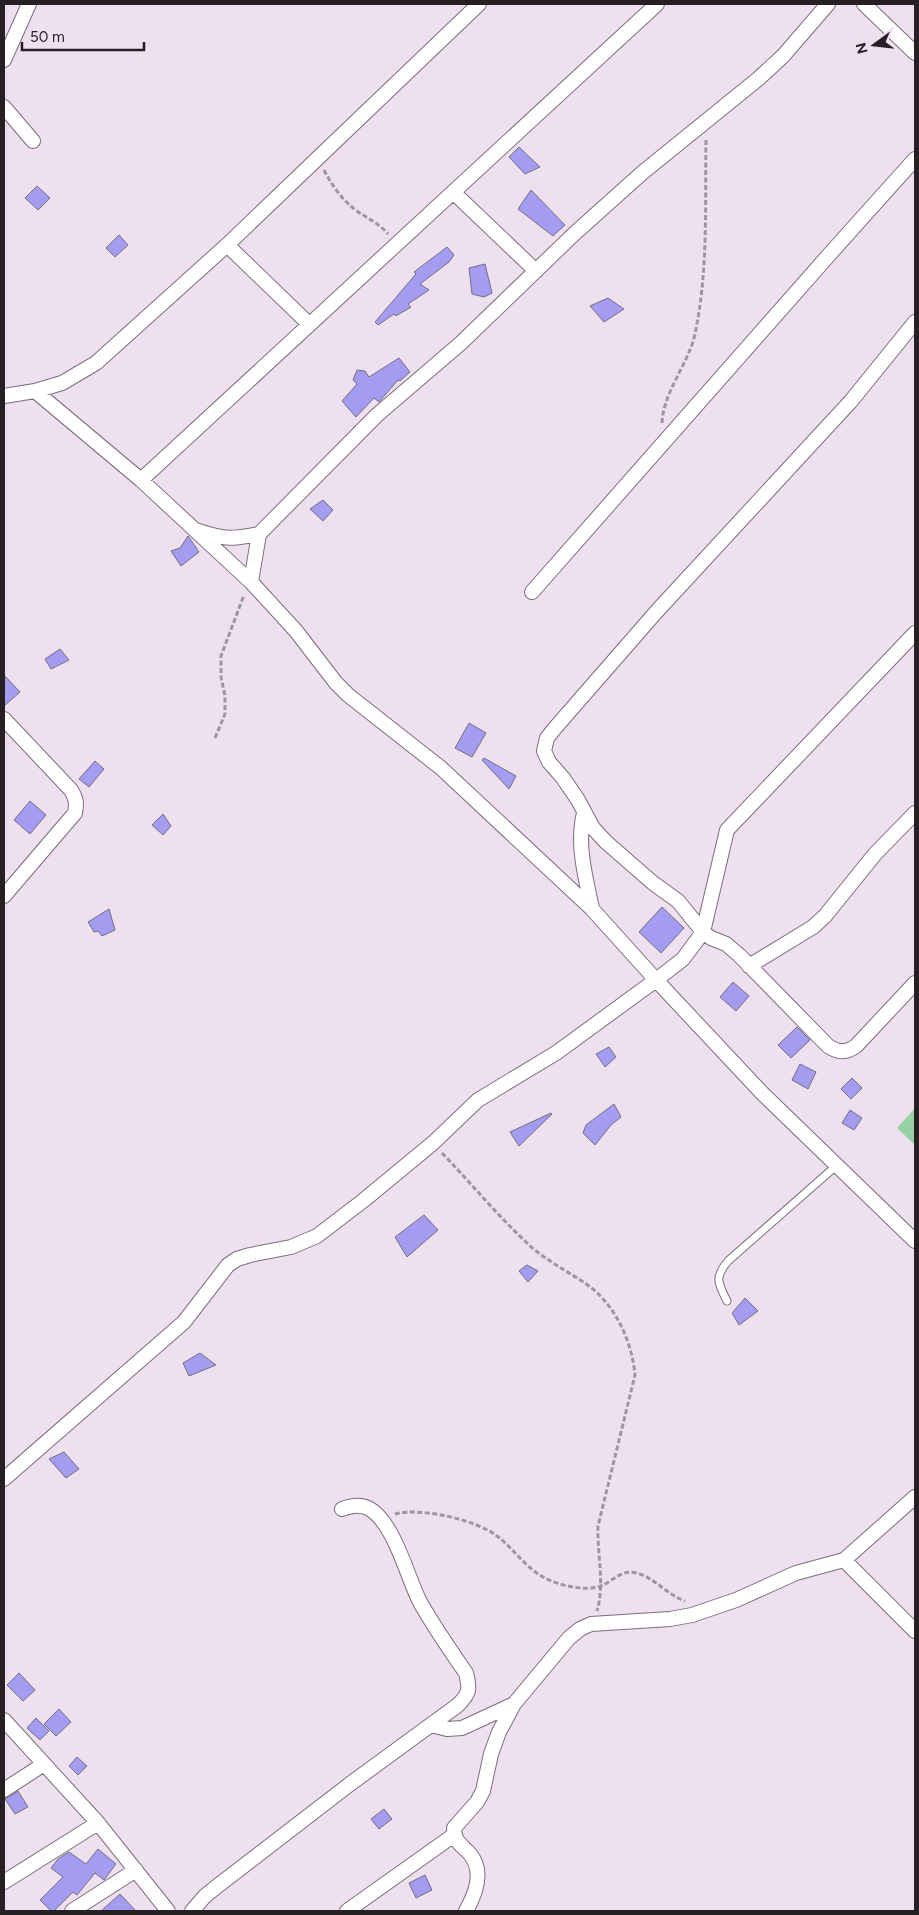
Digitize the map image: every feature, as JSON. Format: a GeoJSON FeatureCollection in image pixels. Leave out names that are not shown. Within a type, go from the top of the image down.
{"type":"FeatureCollection","features":[{"type":"Feature","properties":{"kind":"street"},"geometry":{"type":"LineString","coordinates":[[4,60],[29,4]]}},
{"type":"Feature","properties":{"kind":"street"},"geometry":{"type":"LineString","coordinates":[[4,396],[35,391],[62,383],[96,363],[227,245],[478,4]]}},
{"type":"Feature","properties":{"kind":"street"},"geometry":{"type":"LineString","coordinates":[[141,480],[657,4]]}},
{"type":"Feature","properties":{"kind":"street"},"geometry":{"type":"LineString","coordinates":[[194,530],[234,539],[259,534],[377,415],[460,343],[642,173],[706,122],[783,56],[828,4]]}},
{"type":"Feature","properties":{"kind":"street"},"geometry":{"type":"LineString","coordinates":[[864,4],[915,53]]}},
{"type":"Feature","properties":{"kind":"street"},"geometry":{"type":"LineString","coordinates":[[4,107],[33,141]]}},
{"type":"Feature","properties":{"kind":"street"},"geometry":{"type":"LineString","coordinates":[[532,592],[915,159]]}},
{"type":"Feature","properties":{"kind":"street"},"geometry":{"type":"LineString","coordinates":[[453,192],[536,271]]}},
{"type":"Feature","properties":{"kind":"street"},"geometry":{"type":"LineString","coordinates":[[227,245],[309,324]]}},
{"type":"Feature","properties":{"kind":"street"},"geometry":{"type":"LineString","coordinates":[[915,322],[851,401],[658,610],[547,738],[544,751],[549,762],[564,778],[593,828],[606,842],[653,883],[678,901],[710,938],[726,944],[828,1046],[836,1051],[850,1051],[915,983]]}},
{"type":"Feature","properties":{"kind":"street"},"geometry":{"type":"LineString","coordinates":[[35,391],[141,480],[251,582],[301,637],[336,683],[348,695],[441,768],[592,909],[762,1093],[915,1241]]}},
{"type":"Feature","properties":{"kind":"street"},"geometry":{"type":"LineString","coordinates":[[251,582],[259,534]]}},
{"type":"Feature","properties":{"kind":"street"},"geometry":{"type":"LineString","coordinates":[[4,1479],[184,1322],[228,1265],[237,1259],[291,1247],[317,1236],[364,1200],[432,1143],[478,1100],[556,1053],[683,959],[704,932],[728,830],[915,633]]}},
{"type":"Feature","properties":{"kind":"street"},"geometry":{"type":"LineString","coordinates":[[4,719],[71,790],[75,797],[76,805],[74,813],[4,896]]}},
{"type":"Feature","properties":{"kind":"street"},"geometry":{"type":"LineString","coordinates":[[584,813],[580,833],[582,858],[592,909]]}},
{"type":"Feature","properties":{"kind":"street"},"geometry":{"type":"LineString","coordinates":[[749,966],[813,927],[825,916],[875,854],[915,813]]}},
{"type":"Feature","properties":{"kind":"street"},"geometry":{"type":"LineString","coordinates":[[466,1911],[476,1892],[477,1868],[470,1854],[458,1843],[454,1835],[456,1824],[476,1802],[483,1791],[491,1754],[499,1732],[514,1704],[569,1638],[580,1628],[591,1624],[670,1619],[709,1610],[796,1573],[844,1560],[915,1497]]}},
{"type":"Feature","properties":{"kind":"street"},"geometry":{"type":"LineString","coordinates":[[192,1911],[205,1896],[220,1884],[467,1696],[469,1685],[466,1673],[420,1601],[392,1536],[380,1518],[369,1508],[358,1506],[342,1509]]}},
{"type":"Feature","properties":{"kind":"street"},"geometry":{"type":"LineString","coordinates":[[844,1560],[915,1631]]}},
{"type":"Feature","properties":{"kind":"street"},"geometry":{"type":"LineString","coordinates":[[431,1725],[447,1729],[462,1728],[514,1704]]}},
{"type":"Feature","properties":{"kind":"street"},"geometry":{"type":"LineString","coordinates":[[4,1720],[98,1822],[168,1911]]}},
{"type":"Feature","properties":{"kind":"street"},"geometry":{"type":"LineString","coordinates":[[4,1790],[44,1764]]}},
{"type":"Feature","properties":{"kind":"street"},"geometry":{"type":"LineString","coordinates":[[4,1882],[98,1822]]}},
{"type":"Feature","properties":{"kind":"street"},"geometry":{"type":"LineString","coordinates":[[346,1911],[454,1835]]}},
{"type":"Feature","properties":{"kind":"street"},"geometry":{"type":"LineString","coordinates":[[72,1911],[136,1870]]}},
{"type":"Feature","properties":{"kind":"lane"},"geometry":{"type":"LineString","coordinates":[[727,1301],[718,1278],[724,1265],[836,1166]]}},
{"type":"Feature","properties":{"kind":"path"},"geometry":{"type":"LineString","coordinates":[[662,444],[663,416],[671,392],[691,349],[704,274],[706,122]]}},
{"type":"Feature","properties":{"kind":"path"},"geometry":{"type":"LineString","coordinates":[[318,158],[330,182],[353,208],[384,228],[396,244]]}},
{"type":"Feature","properties":{"kind":"path"},"geometry":{"type":"LineString","coordinates":[[215,738],[225,714],[221,656],[251,582]]}},
{"type":"Feature","properties":{"kind":"path"},"geometry":{"type":"LineString","coordinates":[[432,1143],[527,1244],[603,1298],[626,1337],[633,1357],[634,1375],[598,1526],[597,1545],[601,1586],[600,1600],[591,1624]]}},
{"type":"Feature","properties":{"kind":"path"},"geometry":{"type":"LineString","coordinates":[[380,1518],[399,1513],[414,1512],[439,1515],[472,1524],[496,1536],[542,1577],[573,1588],[589,1588],[601,1586],[624,1573],[635,1572],[649,1578],[678,1599],[709,1610]]}},
{"type":"Feature","properties":{"kind":"green space"},"geometry":{"type":"Polygon","coordinates":[[[915,1108],[915,1145],[897,1128],[915,1108]]]}},
{"type":"Feature","properties":{"kind":"building"},"geometry":{"type":"Polygon","coordinates":[[[519,147],[540,167],[525,174],[509,157],[519,147]]]}},
{"type":"Feature","properties":{"kind":"building"},"geometry":{"type":"Polygon","coordinates":[[[37,186],[50,198],[38,210],[25,198],[37,186]]]}},
{"type":"Feature","properties":{"kind":"building"},"geometry":{"type":"Polygon","coordinates":[[[531,190],[565,225],[553,236],[518,209],[531,190]]]}},
{"type":"Feature","properties":{"kind":"building"},"geometry":{"type":"Polygon","coordinates":[[[119,235],[128,245],[115,257],[106,248],[119,235]]]}},
{"type":"Feature","properties":{"kind":"building"},"geometry":{"type":"Polygon","coordinates":[[[447,247],[454,255],[449,262],[420,284],[429,290],[408,304],[411,307],[396,316],[394,314],[378,325],[375,322],[416,274],[414,272],[447,247]]]}},
{"type":"Feature","properties":{"kind":"building"},"geometry":{"type":"Polygon","coordinates":[[[485,264],[492,293],[484,297],[472,294],[469,268],[485,264]]]}},
{"type":"Feature","properties":{"kind":"building"},"geometry":{"type":"Polygon","coordinates":[[[608,298],[624,309],[604,322],[590,306],[608,298]]]}},
{"type":"Feature","properties":{"kind":"building"},"geometry":{"type":"Polygon","coordinates":[[[399,358],[410,372],[400,381],[398,380],[379,402],[374,398],[356,417],[342,401],[357,384],[353,380],[357,370],[365,371],[369,377],[399,358]]]}},
{"type":"Feature","properties":{"kind":"building"},"geometry":{"type":"Polygon","coordinates":[[[323,500],[333,510],[323,521],[310,509],[323,500]]]}},
{"type":"Feature","properties":{"kind":"building"},"geometry":{"type":"Polygon","coordinates":[[[188,536],[199,552],[181,566],[171,551],[180,548],[188,536]]]}},
{"type":"Feature","properties":{"kind":"building"},"geometry":{"type":"Polygon","coordinates":[[[60,649],[69,660],[51,669],[45,659],[60,649]]]}},
{"type":"Feature","properties":{"kind":"building"},"geometry":{"type":"Polygon","coordinates":[[[4,675],[20,692],[4,706],[4,675]]]}},
{"type":"Feature","properties":{"kind":"building"},"geometry":{"type":"Polygon","coordinates":[[[469,723],[486,733],[472,757],[455,748],[469,723]]]}},
{"type":"Feature","properties":{"kind":"building"},"geometry":{"type":"Polygon","coordinates":[[[484,758],[516,776],[509,789],[482,760],[484,758]]]}},
{"type":"Feature","properties":{"kind":"building"},"geometry":{"type":"Polygon","coordinates":[[[95,761],[104,769],[89,787],[79,779],[95,761]]]}},
{"type":"Feature","properties":{"kind":"building"},"geometry":{"type":"Polygon","coordinates":[[[30,801],[46,815],[30,834],[14,820],[30,801]]]}},
{"type":"Feature","properties":{"kind":"building"},"geometry":{"type":"Polygon","coordinates":[[[163,814],[171,826],[163,835],[152,825],[163,814]]]}},
{"type":"Feature","properties":{"kind":"building"},"geometry":{"type":"Polygon","coordinates":[[[662,907],[684,928],[661,953],[639,932],[662,907]]]}},
{"type":"Feature","properties":{"kind":"building"},"geometry":{"type":"Polygon","coordinates":[[[109,909],[115,930],[102,936],[98,931],[94,932],[88,922],[109,909]]]}},
{"type":"Feature","properties":{"kind":"building"},"geometry":{"type":"Polygon","coordinates":[[[733,982],[749,996],[736,1011],[720,997],[733,982]]]}},
{"type":"Feature","properties":{"kind":"building"},"geometry":{"type":"Polygon","coordinates":[[[797,1027],[810,1040],[791,1058],[778,1045],[797,1027]]]}},
{"type":"Feature","properties":{"kind":"building"},"geometry":{"type":"Polygon","coordinates":[[[609,1047],[616,1057],[605,1067],[596,1054],[609,1047]]]}},
{"type":"Feature","properties":{"kind":"building"},"geometry":{"type":"Polygon","coordinates":[[[800,1064],[816,1072],[808,1089],[792,1080],[800,1064]]]}},
{"type":"Feature","properties":{"kind":"building"},"geometry":{"type":"Polygon","coordinates":[[[852,1078],[862,1088],[851,1099],[841,1089],[852,1078]]]}},
{"type":"Feature","properties":{"kind":"building"},"geometry":{"type":"Polygon","coordinates":[[[614,1104],[621,1117],[611,1125],[595,1145],[583,1133],[586,1125],[614,1104]]]}},
{"type":"Feature","properties":{"kind":"building"},"geometry":{"type":"Polygon","coordinates":[[[850,1110],[862,1118],[854,1130],[842,1123],[850,1110]]]}},
{"type":"Feature","properties":{"kind":"building"},"geometry":{"type":"Polygon","coordinates":[[[552,1114],[519,1146],[510,1132],[552,1114]]]}},
{"type":"Feature","properties":{"kind":"building"},"geometry":{"type":"Polygon","coordinates":[[[424,1215],[438,1230],[407,1257],[395,1237],[424,1215]]]}},
{"type":"Feature","properties":{"kind":"building"},"geometry":{"type":"Polygon","coordinates":[[[527,1265],[538,1271],[528,1282],[519,1271],[527,1265]]]}},
{"type":"Feature","properties":{"kind":"building"},"geometry":{"type":"Polygon","coordinates":[[[745,1298],[758,1311],[739,1325],[732,1313],[745,1298]]]}},
{"type":"Feature","properties":{"kind":"building"},"geometry":{"type":"Polygon","coordinates":[[[200,1353],[216,1365],[189,1376],[183,1363],[200,1353]]]}},
{"type":"Feature","properties":{"kind":"building"},"geometry":{"type":"Polygon","coordinates":[[[64,1452],[79,1469],[66,1478],[49,1459],[64,1452]]]}},
{"type":"Feature","properties":{"kind":"building"},"geometry":{"type":"Polygon","coordinates":[[[19,1673],[35,1690],[23,1701],[7,1685],[19,1673]]]}},
{"type":"Feature","properties":{"kind":"building"},"geometry":{"type":"Polygon","coordinates":[[[59,1709],[71,1722],[56,1736],[44,1724],[59,1709]]]}},
{"type":"Feature","properties":{"kind":"building"},"geometry":{"type":"Polygon","coordinates":[[[36,1718],[49,1731],[40,1740],[27,1728],[36,1718]]]}},
{"type":"Feature","properties":{"kind":"building"},"geometry":{"type":"Polygon","coordinates":[[[77,1757],[87,1766],[78,1775],[69,1766],[77,1757]]]}},
{"type":"Feature","properties":{"kind":"building"},"geometry":{"type":"Polygon","coordinates":[[[18,1791],[28,1807],[15,1814],[5,1799],[18,1791]]]}},
{"type":"Feature","properties":{"kind":"building"},"geometry":{"type":"Polygon","coordinates":[[[384,1809],[392,1819],[379,1829],[371,1819],[384,1809]]]}},
{"type":"Feature","properties":{"kind":"building"},"geometry":{"type":"Polygon","coordinates":[[[98,1849],[116,1864],[104,1880],[95,1873],[77,1895],[73,1892],[54,1911],[51,1911],[40,1900],[63,1877],[51,1868],[58,1859],[69,1852],[86,1864],[98,1849]]]}},
{"type":"Feature","properties":{"kind":"building"},"geometry":{"type":"Polygon","coordinates":[[[425,1875],[432,1890],[416,1898],[409,1883],[425,1875]]]}},
{"type":"Feature","properties":{"kind":"building"},"geometry":{"type":"Polygon","coordinates":[[[120,1894],[136,1911],[101,1911],[120,1894]]]}}]}
